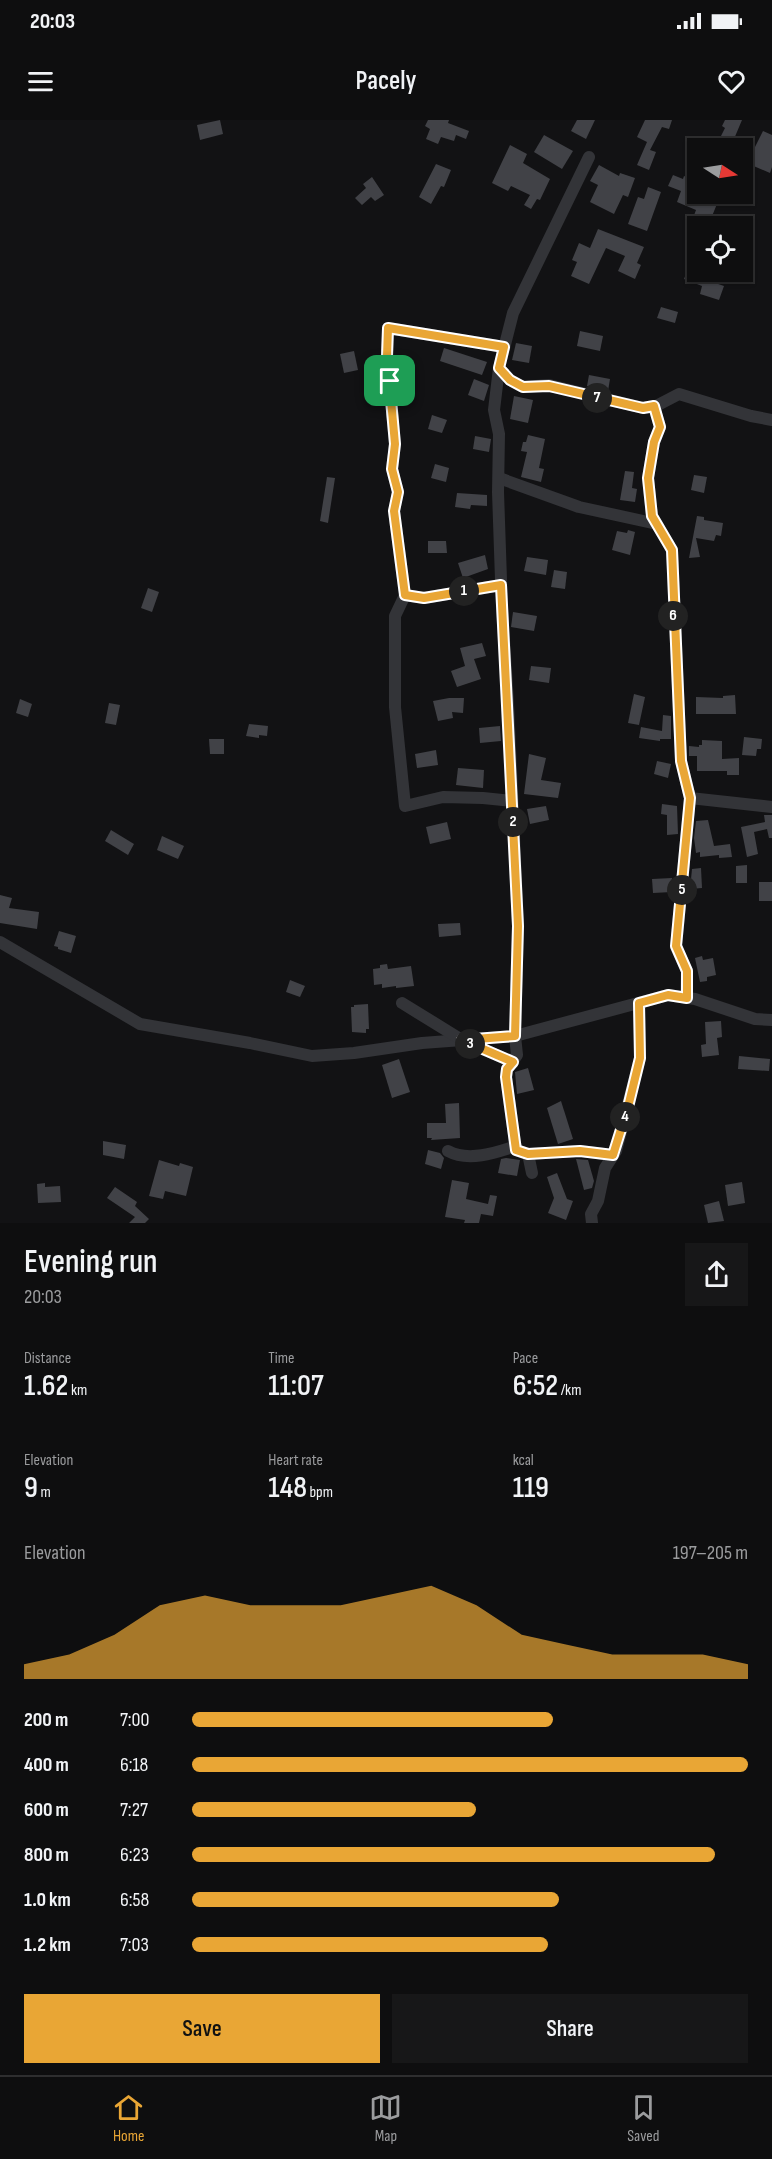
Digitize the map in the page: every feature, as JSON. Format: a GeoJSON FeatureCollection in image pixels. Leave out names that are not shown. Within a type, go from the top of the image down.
{"type":"FeatureCollection","features":[{"type":"Feature","properties":{"kind":"street"},"geometry":{"type":"LineString","coordinates":[[589,157],[513,312],[499,368],[494,410],[499,434],[501,585],[518,926],[515,1036],[517,1055],[507,1069],[506,1077],[516,1150],[528,1154],[580,1151],[613,1155]]}},
{"type":"Feature","properties":{"kind":"street"},"geometry":{"type":"LineString","coordinates":[[504,347],[388,328],[387,356],[395,444],[392,469],[398,492],[394,511],[405,595],[395,616],[395,707],[405,806],[443,797],[512,801]]}},
{"type":"Feature","properties":{"kind":"street"},"geometry":{"type":"LineString","coordinates":[[499,368],[510,380],[523,387],[549,386],[643,408],[654,406],[679,394],[751,416],[772,420]]}},
{"type":"Feature","properties":{"kind":"street"},"geometry":{"type":"LineString","coordinates":[[654,406],[660,427],[654,442],[648,478],[652,516],[672,550],[681,761],[690,798],[676,946],[687,971],[687,998]]}},
{"type":"Feature","properties":{"kind":"street"},"geometry":{"type":"LineString","coordinates":[[499,478],[579,507],[657,524]]}},
{"type":"Feature","properties":{"kind":"street"},"geometry":{"type":"LineString","coordinates":[[405,595],[424,598],[501,585]]}},
{"type":"Feature","properties":{"kind":"street"},"geometry":{"type":"LineString","coordinates":[[690,798],[772,807]]}},
{"type":"Feature","properties":{"kind":"street"},"geometry":{"type":"LineString","coordinates":[[0,942],[140,1024],[312,1056],[354,1053],[422,1043],[515,1036],[668,995],[687,998],[755,1019],[772,1020]]}},
{"type":"Feature","properties":{"kind":"street"},"geometry":{"type":"LineString","coordinates":[[402,1003],[462,1040],[513,1062]]}},
{"type":"Feature","properties":{"kind":"street"},"geometry":{"type":"LineString","coordinates":[[592,1223],[591,1214],[598,1201],[605,1167],[613,1155],[640,1058],[639,1003]]}},
{"type":"Feature","properties":{"kind":"street"},"geometry":{"type":"LineString","coordinates":[[448,1151],[455,1155],[476,1156],[496,1153],[516,1146]]}},
{"type":"Feature","properties":{"kind":"street"},"geometry":{"type":"LineString","coordinates":[[528,1154],[532,1173]]}},
{"type":"Feature","properties":{"kind":"building"},"geometry":{"type":"Polygon","coordinates":[[[220,120],[223,134],[200,140],[197,125],[220,120]]]}},
{"type":"Feature","properties":{"kind":"building"},"geometry":{"type":"Polygon","coordinates":[[[428,120],[449,120],[448,123],[469,131],[466,139],[456,135],[454,141],[441,137],[438,144],[426,139],[430,129],[425,126],[428,120]]]}},
{"type":"Feature","properties":{"kind":"building"},"geometry":{"type":"Polygon","coordinates":[[[577,120],[595,120],[586,139],[571,131],[577,120]]]}},
{"type":"Feature","properties":{"kind":"building"},"geometry":{"type":"Polygon","coordinates":[[[645,120],[672,120],[669,129],[662,127],[650,150],[656,152],[649,170],[637,165],[647,142],[637,137],[645,120]]]}},
{"type":"Feature","properties":{"kind":"building"},"geometry":{"type":"Polygon","coordinates":[[[725,120],[742,120],[734,138],[720,138],[725,128],[722,126],[725,120]]]}},
{"type":"Feature","properties":{"kind":"building"},"geometry":{"type":"Polygon","coordinates":[[[763,131],[772,135],[770,173],[753,166],[753,148],[763,131]]]}},
{"type":"Feature","properties":{"kind":"building"},"geometry":{"type":"Polygon","coordinates":[[[544,135],[573,151],[562,169],[534,152],[544,135]]]}},
{"type":"Feature","properties":{"kind":"building"},"geometry":{"type":"Polygon","coordinates":[[[510,145],[527,154],[523,163],[550,179],[540,200],[537,199],[531,209],[524,205],[530,195],[511,186],[508,191],[492,183],[510,145]]]}},
{"type":"Feature","properties":{"kind":"building"},"geometry":{"type":"Polygon","coordinates":[[[436,164],[451,170],[444,187],[441,186],[431,204],[419,197],[436,164]]]}},
{"type":"Feature","properties":{"kind":"building"},"geometry":{"type":"Polygon","coordinates":[[[599,165],[619,176],[620,173],[635,178],[628,197],[623,195],[614,214],[590,202],[598,185],[590,181],[599,165]]]}},
{"type":"Feature","properties":{"kind":"building"},"geometry":{"type":"Polygon","coordinates":[[[673,175],[683,179],[684,176],[687,177],[687,204],[717,204],[712,216],[694,216],[696,210],[677,202],[681,191],[668,186],[673,175]]]}},
{"type":"Feature","properties":{"kind":"building"},"geometry":{"type":"Polygon","coordinates":[[[372,177],[384,195],[375,201],[371,197],[362,205],[355,198],[366,188],[363,184],[372,177]]]}},
{"type":"Feature","properties":{"kind":"building"},"geometry":{"type":"Polygon","coordinates":[[[648,187],[661,192],[647,231],[628,224],[638,197],[644,199],[648,187]]]}},
{"type":"Feature","properties":{"kind":"building"},"geometry":{"type":"Polygon","coordinates":[[[598,229],[644,247],[637,263],[641,265],[635,279],[618,271],[625,256],[606,248],[589,284],[571,276],[577,262],[572,260],[579,243],[590,248],[598,229]]]}},
{"type":"Feature","properties":{"kind":"building"},"geometry":{"type":"Polygon","coordinates":[[[692,282],[712,282],[724,286],[719,300],[700,294],[702,286],[692,282]]]}},
{"type":"Feature","properties":{"kind":"building"},"geometry":{"type":"Polygon","coordinates":[[[661,307],[678,312],[675,323],[657,318],[661,307]]]}},
{"type":"Feature","properties":{"kind":"building"},"geometry":{"type":"Polygon","coordinates":[[[580,331],[603,336],[600,351],[577,346],[580,331]]]}},
{"type":"Feature","properties":{"kind":"building"},"geometry":{"type":"Polygon","coordinates":[[[516,343],[532,346],[529,363],[512,360],[516,343]]]}},
{"type":"Feature","properties":{"kind":"building"},"geometry":{"type":"Polygon","coordinates":[[[444,348],[487,362],[482,375],[440,361],[444,348]]]}},
{"type":"Feature","properties":{"kind":"building"},"geometry":{"type":"Polygon","coordinates":[[[354,351],[358,370],[344,373],[340,354],[354,351]]]}},
{"type":"Feature","properties":{"kind":"building"},"geometry":{"type":"Polygon","coordinates":[[[589,375],[610,379],[608,391],[587,386],[589,375]]]}},
{"type":"Feature","properties":{"kind":"building"},"geometry":{"type":"Polygon","coordinates":[[[474,379],[489,385],[484,401],[468,395],[474,379]]]}},
{"type":"Feature","properties":{"kind":"building"},"geometry":{"type":"Polygon","coordinates":[[[514,396],[533,400],[528,423],[510,419],[514,396]]]}},
{"type":"Feature","properties":{"kind":"building"},"geometry":{"type":"Polygon","coordinates":[[[432,415],[447,420],[442,433],[428,429],[432,415]]]}},
{"type":"Feature","properties":{"kind":"building"},"geometry":{"type":"Polygon","coordinates":[[[528,435],[545,439],[539,468],[544,469],[541,482],[521,477],[527,452],[521,451],[528,435]]]}},
{"type":"Feature","properties":{"kind":"building"},"geometry":{"type":"Polygon","coordinates":[[[475,436],[491,439],[489,452],[473,449],[475,436]]]}},
{"type":"Feature","properties":{"kind":"building"},"geometry":{"type":"Polygon","coordinates":[[[435,464],[449,468],[446,482],[431,478],[435,464]]]}},
{"type":"Feature","properties":{"kind":"building"},"geometry":{"type":"Polygon","coordinates":[[[625,471],[634,472],[632,488],[637,489],[635,502],[620,500],[625,471]]]}},
{"type":"Feature","properties":{"kind":"building"},"geometry":{"type":"Polygon","coordinates":[[[694,475],[707,477],[704,493],[691,490],[694,475]]]}},
{"type":"Feature","properties":{"kind":"building"},"geometry":{"type":"Polygon","coordinates":[[[327,477],[335,478],[328,523],[320,521],[327,477]]]}},
{"type":"Feature","properties":{"kind":"building"},"geometry":{"type":"Polygon","coordinates":[[[457,493],[487,495],[487,506],[471,505],[470,509],[455,507],[457,493]]]}},
{"type":"Feature","properties":{"kind":"building"},"geometry":{"type":"Polygon","coordinates":[[[697,516],[704,517],[704,520],[723,523],[721,536],[716,535],[714,541],[696,538],[700,557],[689,558],[697,516]]]}},
{"type":"Feature","properties":{"kind":"building"},"geometry":{"type":"Polygon","coordinates":[[[628,530],[635,532],[630,555],[612,550],[617,531],[627,533],[628,530]]]}},
{"type":"Feature","properties":{"kind":"building"},"geometry":{"type":"Polygon","coordinates":[[[428,541],[446,541],[447,553],[428,553],[428,541]]]}},
{"type":"Feature","properties":{"kind":"building"},"geometry":{"type":"Polygon","coordinates":[[[485,555],[488,569],[463,578],[458,563],[485,555]]]}},
{"type":"Feature","properties":{"kind":"building"},"geometry":{"type":"Polygon","coordinates":[[[527,557],[548,560],[546,575],[524,571],[527,557]]]}},
{"type":"Feature","properties":{"kind":"building"},"geometry":{"type":"Polygon","coordinates":[[[554,570],[567,572],[565,589],[551,587],[554,570]]]}},
{"type":"Feature","properties":{"kind":"building"},"geometry":{"type":"Polygon","coordinates":[[[148,588],[159,592],[152,612],[141,608],[148,588]]]}},
{"type":"Feature","properties":{"kind":"building"},"geometry":{"type":"Polygon","coordinates":[[[513,612],[537,616],[534,631],[511,627],[513,612]]]}},
{"type":"Feature","properties":{"kind":"building"},"geometry":{"type":"Polygon","coordinates":[[[482,643],[486,656],[474,659],[481,679],[457,687],[451,671],[465,666],[460,648],[482,643]]]}},
{"type":"Feature","properties":{"kind":"building"},"geometry":{"type":"Polygon","coordinates":[[[531,666],[551,668],[549,683],[529,680],[531,666]]]}},
{"type":"Feature","properties":{"kind":"building"},"geometry":{"type":"Polygon","coordinates":[[[634,694],[645,697],[639,725],[628,723],[634,694]]]}},
{"type":"Feature","properties":{"kind":"building"},"geometry":{"type":"Polygon","coordinates":[[[735,695],[736,714],[696,714],[696,697],[723,698],[723,696],[735,695]]]}},
{"type":"Feature","properties":{"kind":"building"},"geometry":{"type":"Polygon","coordinates":[[[464,698],[463,713],[452,712],[453,718],[438,721],[433,701],[464,698]]]}},
{"type":"Feature","properties":{"kind":"building"},"geometry":{"type":"Polygon","coordinates":[[[20,699],[32,704],[28,717],[16,713],[20,699]]]}},
{"type":"Feature","properties":{"kind":"building"},"geometry":{"type":"Polygon","coordinates":[[[109,703],[120,705],[116,725],[105,723],[109,703]]]}},
{"type":"Feature","properties":{"kind":"building"},"geometry":{"type":"Polygon","coordinates":[[[663,715],[671,716],[671,739],[660,739],[660,741],[639,738],[641,727],[662,731],[663,715]]]}},
{"type":"Feature","properties":{"kind":"building"},"geometry":{"type":"Polygon","coordinates":[[[249,724],[268,726],[267,736],[259,735],[259,738],[246,736],[249,724]]]}},
{"type":"Feature","properties":{"kind":"building"},"geometry":{"type":"Polygon","coordinates":[[[500,726],[501,741],[480,743],[479,728],[500,726]]]}},
{"type":"Feature","properties":{"kind":"building"},"geometry":{"type":"Polygon","coordinates":[[[744,737],[762,739],[761,749],[757,749],[756,756],[742,755],[744,737]]]}},
{"type":"Feature","properties":{"kind":"building"},"geometry":{"type":"Polygon","coordinates":[[[209,739],[224,739],[224,754],[210,754],[209,739]]]}},
{"type":"Feature","properties":{"kind":"building"},"geometry":{"type":"Polygon","coordinates":[[[702,740],[722,741],[722,759],[739,758],[739,775],[727,775],[727,771],[697,771],[697,756],[689,756],[689,746],[699,747],[702,745],[702,740]]]}},
{"type":"Feature","properties":{"kind":"building"},"geometry":{"type":"Polygon","coordinates":[[[436,750],[438,765],[417,768],[415,754],[436,750]]]}},
{"type":"Feature","properties":{"kind":"building"},"geometry":{"type":"Polygon","coordinates":[[[529,754],[546,758],[541,780],[561,783],[558,798],[524,794],[529,754]]]}},
{"type":"Feature","properties":{"kind":"building"},"geometry":{"type":"Polygon","coordinates":[[[657,761],[671,764],[668,778],[654,774],[657,761]]]}},
{"type":"Feature","properties":{"kind":"building"},"geometry":{"type":"Polygon","coordinates":[[[458,768],[484,770],[483,788],[456,785],[458,768]]]}},
{"type":"Feature","properties":{"kind":"building"},"geometry":{"type":"Polygon","coordinates":[[[662,804],[677,806],[678,834],[667,835],[667,815],[661,814],[662,804]]]}},
{"type":"Feature","properties":{"kind":"building"},"geometry":{"type":"Polygon","coordinates":[[[546,806],[549,820],[530,824],[527,809],[546,806]]]}},
{"type":"Feature","properties":{"kind":"building"},"geometry":{"type":"Polygon","coordinates":[[[764,815],[772,815],[772,838],[769,838],[767,829],[754,832],[758,854],[747,857],[741,827],[765,822],[764,815]]]}},
{"type":"Feature","properties":{"kind":"building"},"geometry":{"type":"Polygon","coordinates":[[[708,820],[714,846],[730,844],[732,857],[719,858],[719,855],[700,857],[700,852],[696,853],[694,838],[696,821],[708,820]]]}},
{"type":"Feature","properties":{"kind":"building"},"geometry":{"type":"Polygon","coordinates":[[[447,822],[451,839],[430,844],[426,827],[447,822]]]}},
{"type":"Feature","properties":{"kind":"building"},"geometry":{"type":"Polygon","coordinates":[[[111,830],[134,844],[128,855],[105,841],[111,830]]]}},
{"type":"Feature","properties":{"kind":"building"},"geometry":{"type":"Polygon","coordinates":[[[162,836],[184,846],[178,859],[157,850],[162,836]]]}},
{"type":"Feature","properties":{"kind":"building"},"geometry":{"type":"Polygon","coordinates":[[[747,865],[747,883],[736,883],[736,866],[747,865]]]}},
{"type":"Feature","properties":{"kind":"building"},"geometry":{"type":"Polygon","coordinates":[[[701,868],[702,888],[690,889],[692,869],[701,868]]]}},
{"type":"Feature","properties":{"kind":"building"},"geometry":{"type":"Polygon","coordinates":[[[672,878],[672,892],[653,893],[652,879],[672,878]]]}},
{"type":"Feature","properties":{"kind":"building"},"geometry":{"type":"Polygon","coordinates":[[[759,882],[772,882],[772,901],[759,901],[759,882]]]}},
{"type":"Feature","properties":{"kind":"building"},"geometry":{"type":"Polygon","coordinates":[[[0,895],[12,898],[9,908],[39,912],[37,929],[0,923],[0,895]]]}},
{"type":"Feature","properties":{"kind":"building"},"geometry":{"type":"Polygon","coordinates":[[[460,923],[461,935],[439,937],[438,924],[460,923]]]}},
{"type":"Feature","properties":{"kind":"building"},"geometry":{"type":"Polygon","coordinates":[[[59,931],[76,936],[71,953],[54,946],[59,931]]]}},
{"type":"Feature","properties":{"kind":"building"},"geometry":{"type":"Polygon","coordinates":[[[702,956],[703,960],[713,958],[716,975],[707,977],[707,981],[700,982],[695,958],[702,956]]]}},
{"type":"Feature","properties":{"kind":"building"},"geometry":{"type":"Polygon","coordinates":[[[387,964],[388,969],[411,966],[414,986],[382,988],[382,984],[374,985],[373,969],[387,964]]]}},
{"type":"Feature","properties":{"kind":"building"},"geometry":{"type":"Polygon","coordinates":[[[290,980],[305,986],[300,997],[286,992],[290,980]]]}},
{"type":"Feature","properties":{"kind":"building"},"geometry":{"type":"Polygon","coordinates":[[[368,1004],[369,1029],[366,1029],[366,1033],[352,1032],[351,1007],[368,1004]]]}},
{"type":"Feature","properties":{"kind":"building"},"geometry":{"type":"Polygon","coordinates":[[[721,1021],[722,1037],[717,1038],[719,1055],[702,1057],[701,1045],[706,1044],[705,1022],[721,1021]]]}},
{"type":"Feature","properties":{"kind":"building"},"geometry":{"type":"Polygon","coordinates":[[[739,1056],[770,1059],[769,1071],[738,1069],[739,1056]]]}},
{"type":"Feature","properties":{"kind":"building"},"geometry":{"type":"Polygon","coordinates":[[[399,1059],[410,1092],[392,1098],[382,1065],[399,1059]]]}},
{"type":"Feature","properties":{"kind":"building"},"geometry":{"type":"Polygon","coordinates":[[[528,1068],[534,1090],[517,1094],[515,1072],[528,1068]]]}},
{"type":"Feature","properties":{"kind":"building"},"geometry":{"type":"Polygon","coordinates":[[[561,1101],[573,1139],[558,1144],[547,1108],[561,1101]]]}},
{"type":"Feature","properties":{"kind":"building"},"geometry":{"type":"Polygon","coordinates":[[[459,1103],[460,1138],[431,1140],[432,1138],[427,1138],[427,1123],[446,1123],[445,1104],[459,1103]]]}},
{"type":"Feature","properties":{"kind":"building"},"geometry":{"type":"Polygon","coordinates":[[[103,1141],[126,1145],[124,1159],[103,1155],[103,1141]]]}},
{"type":"Feature","properties":{"kind":"building"},"geometry":{"type":"Polygon","coordinates":[[[428,1150],[440,1153],[444,1158],[441,1169],[425,1164],[428,1150]]]}},
{"type":"Feature","properties":{"kind":"building"},"geometry":{"type":"Polygon","coordinates":[[[501,1159],[520,1160],[517,1176],[498,1173],[501,1159]]]}},
{"type":"Feature","properties":{"kind":"building"},"geometry":{"type":"Polygon","coordinates":[[[576,1159],[588,1160],[594,1181],[592,1188],[584,1190],[576,1159]]]}},
{"type":"Feature","properties":{"kind":"building"},"geometry":{"type":"Polygon","coordinates":[[[159,1160],[179,1166],[180,1163],[193,1167],[186,1196],[165,1191],[163,1199],[149,1196],[159,1160]]]}},
{"type":"Feature","properties":{"kind":"building"},"geometry":{"type":"Polygon","coordinates":[[[557,1173],[567,1199],[573,1201],[566,1220],[548,1213],[554,1198],[547,1177],[557,1173]]]}},
{"type":"Feature","properties":{"kind":"building"},"geometry":{"type":"Polygon","coordinates":[[[452,1180],[469,1183],[466,1199],[488,1204],[490,1195],[497,1196],[493,1216],[481,1214],[479,1223],[464,1223],[465,1220],[445,1217],[452,1180]]]}},
{"type":"Feature","properties":{"kind":"building"},"geometry":{"type":"Polygon","coordinates":[[[742,1182],[745,1203],[728,1206],[725,1185],[742,1182]]]}},
{"type":"Feature","properties":{"kind":"building"},"geometry":{"type":"Polygon","coordinates":[[[45,1183],[45,1187],[60,1186],[61,1202],[38,1203],[37,1184],[45,1183]]]}},
{"type":"Feature","properties":{"kind":"building"},"geometry":{"type":"Polygon","coordinates":[[[115,1187],[137,1202],[135,1206],[149,1219],[145,1223],[129,1223],[135,1217],[107,1198],[115,1187]]]}},
{"type":"Feature","properties":{"kind":"building"},"geometry":{"type":"Polygon","coordinates":[[[719,1201],[724,1221],[708,1223],[704,1205],[719,1201]]]}},
{"type":"Feature","properties":{"kind":"route"},"geometry":{"type":"LineString","coordinates":[[388,328],[504,347],[499,368],[510,380],[523,387],[549,386],[643,408],[654,406],[660,427],[654,442],[648,478],[652,516],[672,550],[681,761],[690,798],[676,946],[687,971],[687,998],[668,995],[639,1003],[640,1058],[616,1151],[613,1155],[580,1151],[528,1154],[516,1150],[506,1077],[507,1069],[513,1062],[462,1040],[515,1036],[518,926],[501,585],[424,598],[405,595],[394,511],[398,492],[392,469],[395,444],[390,381],[387,356],[388,328]]}}]}
